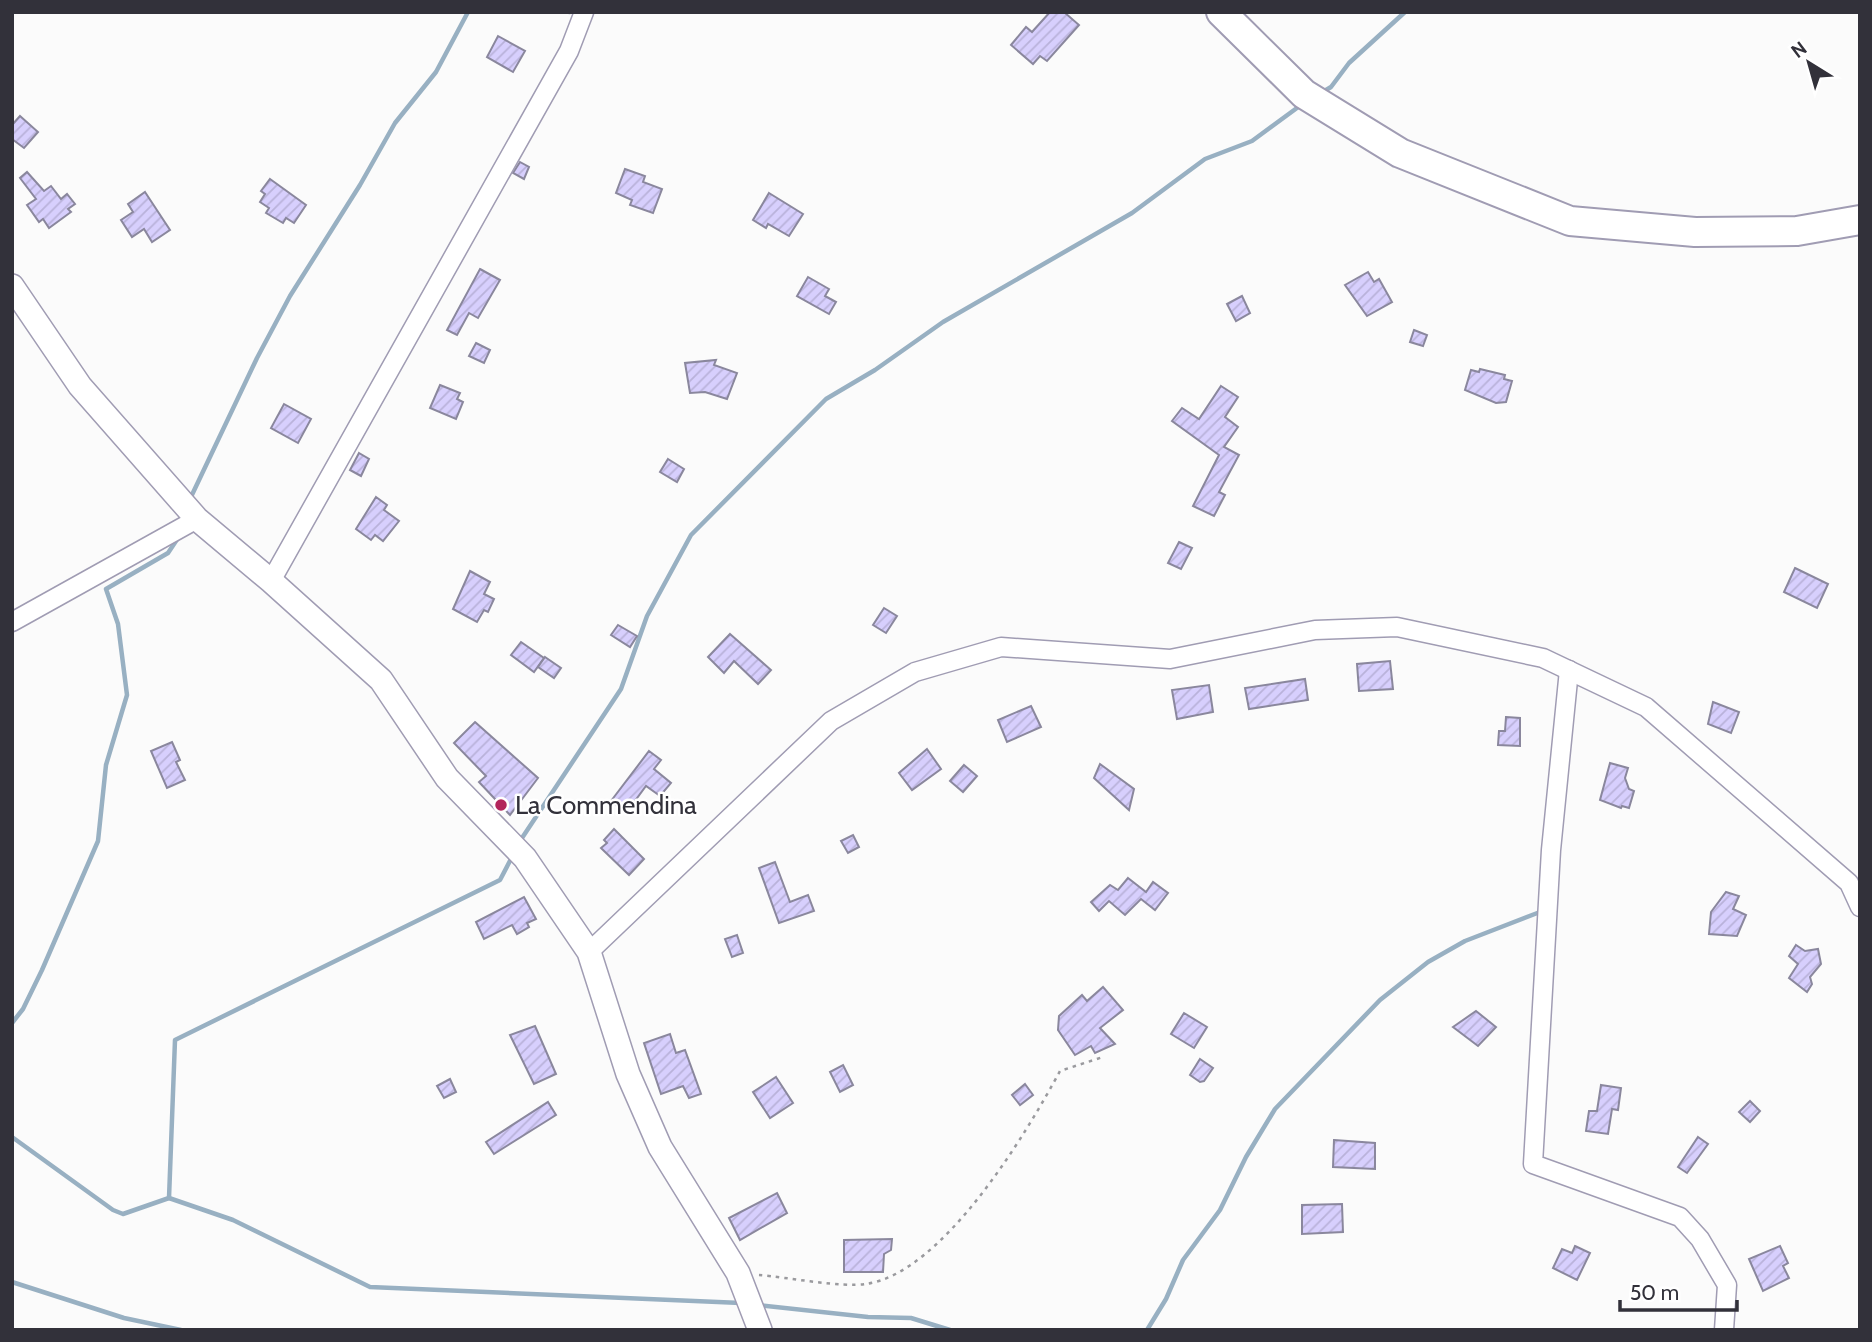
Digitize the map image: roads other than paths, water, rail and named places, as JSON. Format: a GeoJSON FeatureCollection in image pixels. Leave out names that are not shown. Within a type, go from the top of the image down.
{"type":"FeatureCollection","features":[{"type":"Feature","properties":{"kind":"main road"},"geometry":{"type":"LineString","coordinates":[[1221,12],[1304,94],[1400,153],[1570,221],[1695,232],[1797,231],[1860,220]]}},
{"type":"Feature","properties":{"kind":"street"},"geometry":{"type":"LineString","coordinates":[[271,581],[569,51],[584,12]]}},
{"type":"Feature","properties":{"kind":"street"},"geometry":{"type":"LineString","coordinates":[[12,286],[80,386],[197,519],[271,581],[380,680],[447,778],[525,858],[589,952],[628,1074],[660,1147],[738,1273],[760,1330]]}},
{"type":"Feature","properties":{"kind":"street"},"geometry":{"type":"LineString","coordinates":[[12,622],[197,519]]}},
{"type":"Feature","properties":{"kind":"street"},"geometry":{"type":"LineString","coordinates":[[589,952],[831,720],[915,672],[1001,647],[1170,659],[1315,630],[1397,627],[1543,658],[1646,707],[1849,883],[1860,907]]}},
{"type":"Feature","properties":{"kind":"street"},"geometry":{"type":"LineString","coordinates":[[1569,670],[1551,850],[1533,1164],[1680,1217],[1700,1239],[1727,1285],[1724,1330]]}},
{"type":"Feature","properties":{"kind":"waterway"},"geometry":{"type":"LineString","coordinates":[[190,499],[257,358],[290,296],[360,185],[395,123],[436,72],[468,12]]}},
{"type":"Feature","properties":{"kind":"waterway"},"geometry":{"type":"LineString","coordinates":[[1321,93],[1331,87],[1349,63],[1405,12]]}},
{"type":"Feature","properties":{"kind":"waterway"},"geometry":{"type":"LineString","coordinates":[[520,841],[621,689],[647,616],[691,535],[826,399],[875,370],[943,322],[1132,213],[1205,159],[1252,141],[1301,105]]}},
{"type":"Feature","properties":{"kind":"waterway"},"geometry":{"type":"LineString","coordinates":[[12,1023],[23,1009],[42,970],[98,841],[106,765],[127,695],[118,624],[106,589],[168,553],[180,535]]}},
{"type":"Feature","properties":{"kind":"waterway"},"geometry":{"type":"LineString","coordinates":[[169,1198],[175,1040],[500,880],[513,855]]}},
{"type":"Feature","properties":{"kind":"waterway"},"geometry":{"type":"LineString","coordinates":[[1147,1330],[1166,1299],[1183,1260],[1220,1210],[1246,1157],[1275,1109],[1380,1000],[1428,962],[1465,941],[1540,912]]}},
{"type":"Feature","properties":{"kind":"waterway"},"geometry":{"type":"LineString","coordinates":[[12,1137],[113,1210],[123,1214],[169,1198],[233,1220],[370,1287],[741,1303]]}},
{"type":"Feature","properties":{"kind":"waterway"},"geometry":{"type":"LineString","coordinates":[[12,1282],[124,1318],[181,1330]]}},
{"type":"Feature","properties":{"kind":"waterway"},"geometry":{"type":"LineString","coordinates":[[757,1305],[868,1317],[911,1318],[950,1330]]}},
{"type":"Feature","properties":{"kind":"place","name":"La Commendina"},"geometry":{"type":"Point","coordinates":[501,805]}}]}
